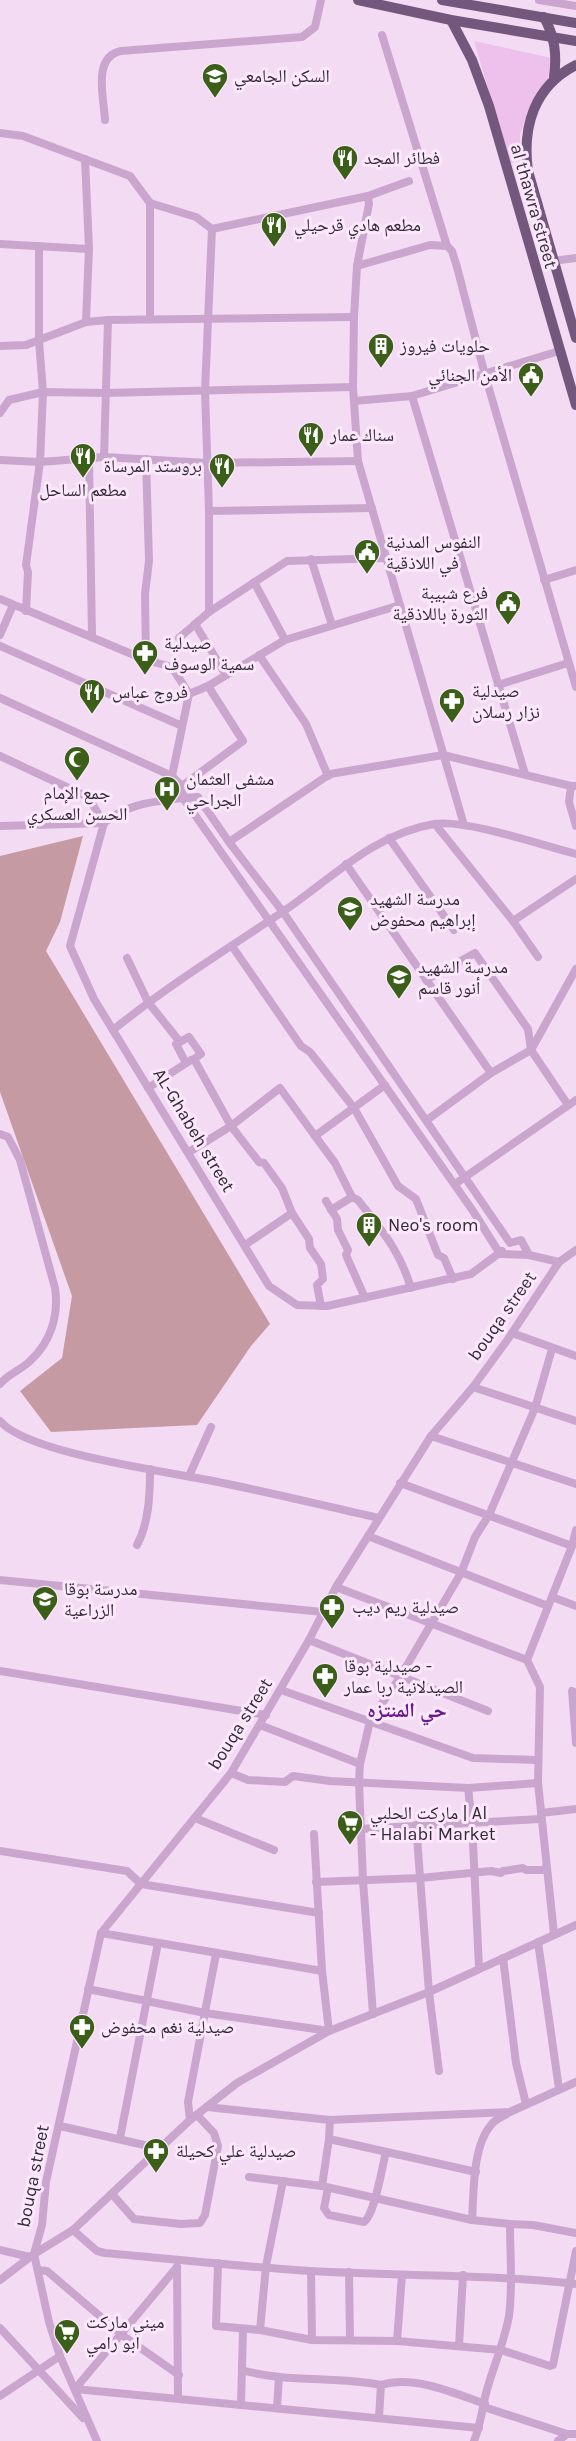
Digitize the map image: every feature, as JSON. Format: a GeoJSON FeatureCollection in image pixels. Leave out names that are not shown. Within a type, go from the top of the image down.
{"type":"FeatureCollection","features":[{"type":"Feature","properties":{"kind":"main road"},"geometry":{"type":"LineString","coordinates":[[358,0],[451,20],[576,41]]}},
{"type":"Feature","properties":{"kind":"main road"},"geometry":{"type":"LineString","coordinates":[[442,0],[576,23]]}},
{"type":"Feature","properties":{"kind":"main road"},"geometry":{"type":"LineString","coordinates":[[544,17],[553,37],[556,57],[554,77]]}},
{"type":"Feature","properties":{"kind":"main road","name":"al thawra street"},"geometry":{"type":"LineString","coordinates":[[451,20],[472,60],[489,106],[576,405]]}},
{"type":"Feature","properties":{"kind":"main road","name":"al thawra street"},"geometry":{"type":"LineString","coordinates":[[576,65],[554,77],[537,101],[528,128],[526,143],[528,171],[576,338]]}},
{"type":"Feature","properties":{"kind":"main road"},"geometry":{"type":"LineString","coordinates":[[528,243],[536,237],[546,237]]}},
{"type":"Feature","properties":{"kind":"street"},"geometry":{"type":"LineString","coordinates":[[105,120],[102,68],[105,60],[112,54],[121,51],[302,37],[315,27],[321,0]]}},
{"type":"Feature","properties":{"kind":"street"},"geometry":{"type":"LineString","coordinates":[[539,0],[576,6]]}},
{"type":"Feature","properties":{"kind":"street"},"geometry":{"type":"LineString","coordinates":[[382,35],[447,246],[452,251],[457,267],[485,375],[576,687]]}},
{"type":"Feature","properties":{"kind":"street"},"geometry":{"type":"LineString","coordinates":[[0,133],[23,136],[130,176],[150,203],[150,318]]}},
{"type":"Feature","properties":{"kind":"street"},"geometry":{"type":"LineString","coordinates":[[85,159],[88,249],[86,322]]}},
{"type":"Feature","properties":{"kind":"street"},"geometry":{"type":"LineString","coordinates":[[150,203],[196,217],[212,229],[368,196],[409,181]]}},
{"type":"Feature","properties":{"kind":"street"},"geometry":{"type":"LineString","coordinates":[[368,196],[369,204],[357,266],[354,317],[353,387],[358,461],[464,825]]}},
{"type":"Feature","properties":{"kind":"street"},"geometry":{"type":"LineString","coordinates":[[209,612],[209,511],[205,391],[212,229]]}},
{"type":"Feature","properties":{"kind":"street"},"geometry":{"type":"LineString","coordinates":[[0,244],[88,249]]}},
{"type":"Feature","properties":{"kind":"street"},"geometry":{"type":"LineString","coordinates":[[357,266],[430,245],[447,246]]}},
{"type":"Feature","properties":{"kind":"street"},"geometry":{"type":"LineString","coordinates":[[26,611],[28,572],[26,564],[40,462],[43,392],[39,341],[39,246]]}},
{"type":"Feature","properties":{"kind":"street"},"geometry":{"type":"LineString","coordinates":[[553,261],[576,258]]}},
{"type":"Feature","properties":{"kind":"street"},"geometry":{"type":"LineString","coordinates":[[0,346],[26,345],[86,322],[108,320],[354,317]]}},
{"type":"Feature","properties":{"kind":"street"},"geometry":{"type":"LineString","coordinates":[[104,457],[108,320]]}},
{"type":"Feature","properties":{"kind":"street"},"geometry":{"type":"LineString","coordinates":[[354,401],[412,396],[559,351]]}},
{"type":"Feature","properties":{"kind":"street"},"geometry":{"type":"LineString","coordinates":[[0,413],[9,400],[43,392],[106,393],[353,387]]}},
{"type":"Feature","properties":{"kind":"street"},"geometry":{"type":"LineString","coordinates":[[412,396],[525,774]]}},
{"type":"Feature","properties":{"kind":"street"},"geometry":{"type":"LineString","coordinates":[[0,459],[40,462],[104,457],[208,463],[358,461]]}},
{"type":"Feature","properties":{"kind":"street"},"geometry":{"type":"LineString","coordinates":[[89,459],[92,637]]}},
{"type":"Feature","properties":{"kind":"street"},"geometry":{"type":"LineString","coordinates":[[146,660],[145,594],[149,561],[147,459]]}},
{"type":"Feature","properties":{"kind":"street"},"geometry":{"type":"LineString","coordinates":[[209,511],[372,508]]}},
{"type":"Feature","properties":{"kind":"street"},"geometry":{"type":"LineString","coordinates":[[179,638],[209,612],[286,561],[385,558]]}},
{"type":"Feature","properties":{"kind":"street"},"geometry":{"type":"LineString","coordinates":[[311,559],[332,625]]}},
{"type":"Feature","properties":{"kind":"street"},"geometry":{"type":"LineString","coordinates":[[544,580],[576,570]]}},
{"type":"Feature","properties":{"kind":"street"},"geometry":{"type":"LineString","coordinates":[[254,582],[285,640]]}},
{"type":"Feature","properties":{"kind":"street"},"geometry":{"type":"LineString","coordinates":[[0,599],[146,660],[172,668],[189,694],[172,776]]}},
{"type":"Feature","properties":{"kind":"street"},"geometry":{"type":"LineString","coordinates":[[0,635],[14,605]]}},
{"type":"Feature","properties":{"kind":"street"},"geometry":{"type":"LineString","coordinates":[[189,694],[208,686],[285,640],[400,605]]}},
{"type":"Feature","properties":{"kind":"street"},"geometry":{"type":"LineString","coordinates":[[195,624],[226,675]]}},
{"type":"Feature","properties":{"kind":"street"},"geometry":{"type":"LineString","coordinates":[[0,646],[182,726]]}},
{"type":"Feature","properties":{"kind":"street"},"geometry":{"type":"LineString","coordinates":[[259,655],[306,724],[328,776]]}},
{"type":"Feature","properties":{"kind":"street"},"geometry":{"type":"LineString","coordinates":[[498,685],[568,663]]}},
{"type":"Feature","properties":{"kind":"street"},"geometry":{"type":"LineString","coordinates":[[182,786],[243,741],[208,686]]}},
{"type":"Feature","properties":{"kind":"street"},"geometry":{"type":"LineString","coordinates":[[0,698],[172,776],[182,786],[183,798],[455,1184],[500,1254],[529,1255],[559,1262]]}},
{"type":"Feature","properties":{"kind":"street"},"geometry":{"type":"LineString","coordinates":[[229,842],[328,776],[442,755],[573,786],[569,802],[576,826]]}},
{"type":"Feature","properties":{"kind":"street"},"geometry":{"type":"LineString","coordinates":[[0,756],[88,796],[104,823]]}},
{"type":"Feature","properties":{"kind":"street"},"geometry":{"type":"LineString","coordinates":[[0,826],[104,823],[117,812],[143,803],[198,797],[229,842],[283,912],[510,1243],[521,1240],[529,1255]]}},
{"type":"Feature","properties":{"kind":"street","name":"AL-Ghabeh street"},"geometry":{"type":"LineString","coordinates":[[104,823],[70,946],[94,999],[269,1286],[297,1305],[321,1306],[471,1274],[500,1254],[510,1243]]}},
{"type":"Feature","properties":{"kind":"street"},"geometry":{"type":"LineString","coordinates":[[435,824],[513,921],[538,957]]}},
{"type":"Feature","properties":{"kind":"street"},"geometry":{"type":"LineString","coordinates":[[113,1030],[148,1002],[283,912],[346,864],[388,838],[435,824],[464,825],[576,854]]}},
{"type":"Feature","properties":{"kind":"street"},"geometry":{"type":"LineString","coordinates":[[388,838],[454,930]]}},
{"type":"Feature","properties":{"kind":"street"},"geometry":{"type":"LineString","coordinates":[[346,864],[491,1073]]}},
{"type":"Feature","properties":{"kind":"street"},"geometry":{"type":"LineString","coordinates":[[513,921],[576,879]]}},
{"type":"Feature","properties":{"kind":"street"},"geometry":{"type":"LineString","coordinates":[[232,946],[301,1046],[310,1052],[354,1108],[398,1186],[416,1199],[438,1255],[444,1258],[453,1278]]}},
{"type":"Feature","properties":{"kind":"street"},"geometry":{"type":"LineString","coordinates":[[426,980],[475,953],[528,1029],[531,1050],[572,1103],[455,1184]]}},
{"type":"Feature","properties":{"kind":"street"},"geometry":{"type":"LineString","coordinates":[[127,958],[148,1002],[180,1042]]}},
{"type":"Feature","properties":{"kind":"street"},"geometry":{"type":"LineString","coordinates":[[427,1120],[491,1073],[531,1050],[576,969]]}},
{"type":"Feature","properties":{"kind":"street"},"geometry":{"type":"LineString","coordinates":[[148,1088],[190,1061],[201,1054],[189,1037],[176,1044],[190,1061],[231,1126],[259,1162],[264,1163],[282,1188],[292,1214],[321,1264],[323,1279],[317,1286],[321,1306]]}},
{"type":"Feature","properties":{"kind":"street"},"geometry":{"type":"LineString","coordinates":[[315,1136],[385,1085]]}},
{"type":"Feature","properties":{"kind":"street"},"geometry":{"type":"LineString","coordinates":[[189,1152],[231,1126],[280,1088],[334,1163],[352,1197],[358,1200],[394,1245],[404,1264],[411,1288]]}},
{"type":"Feature","properties":{"kind":"street"},"geometry":{"type":"LineString","coordinates":[[0,1134],[8,1137],[20,1160],[55,1288],[57,1306],[54,1325],[44,1345],[31,1361],[0,1384]]}},
{"type":"Feature","properties":{"kind":"street"},"geometry":{"type":"LineString","coordinates":[[332,1210],[352,1197]]}},
{"type":"Feature","properties":{"kind":"street"},"geometry":{"type":"LineString","coordinates":[[326,1201],[337,1219],[338,1230],[348,1250],[346,1256],[365,1298]]}},
{"type":"Feature","properties":{"kind":"street"},"geometry":{"type":"LineString","coordinates":[[244,1245],[292,1214]]}},
{"type":"Feature","properties":{"kind":"street","name":"bouqa street"},"geometry":{"type":"LineString","coordinates":[[32,2256],[42,2225],[46,2182],[60,2126],[100,1932],[231,1773],[281,1690],[336,1587],[430,1436],[472,1387],[512,1333],[559,1262],[575,1250]]}},
{"type":"Feature","properties":{"kind":"street"},"geometry":{"type":"LineString","coordinates":[[512,1333],[576,1356]]}},
{"type":"Feature","properties":{"kind":"street"},"geometry":{"type":"LineString","coordinates":[[373,2014],[363,1881],[359,1782],[360,1764],[370,1720],[400,1677],[461,1573],[475,1537],[489,1515],[534,1408],[552,1349]]}},
{"type":"Feature","properties":{"kind":"street"},"geometry":{"type":"LineString","coordinates":[[472,1387],[576,1421]]}},
{"type":"Feature","properties":{"kind":"street"},"geometry":{"type":"LineString","coordinates":[[0,1421],[16,1434],[82,1456],[189,1476],[379,1518]]}},
{"type":"Feature","properties":{"kind":"street"},"geometry":{"type":"LineString","coordinates":[[189,1476],[211,1427]]}},
{"type":"Feature","properties":{"kind":"street"},"geometry":{"type":"LineString","coordinates":[[430,1436],[576,1484]]}},
{"type":"Feature","properties":{"kind":"street"},"geometry":{"type":"LineString","coordinates":[[137,1545],[141,1538],[150,1497],[150,1469]]}},
{"type":"Feature","properties":{"kind":"street"},"geometry":{"type":"LineString","coordinates":[[400,1483],[572,1546]]}},
{"type":"Feature","properties":{"kind":"street"},"geometry":{"type":"LineString","coordinates":[[527,1660],[566,1562],[576,1530]]}},
{"type":"Feature","properties":{"kind":"street"},"geometry":{"type":"LineString","coordinates":[[368,1536],[461,1573],[550,1601],[576,1606]]}},
{"type":"Feature","properties":{"kind":"street"},"geometry":{"type":"LineString","coordinates":[[566,1562],[576,1566]]}},
{"type":"Feature","properties":{"kind":"street"},"geometry":{"type":"LineString","coordinates":[[0,1580],[323,1612]]}},
{"type":"Feature","properties":{"kind":"street"},"geometry":{"type":"LineString","coordinates":[[336,1587],[527,1660],[540,1687],[538,1783],[554,1934]]}},
{"type":"Feature","properties":{"kind":"street"},"geometry":{"type":"LineString","coordinates":[[309,1640],[488,1711]]}},
{"type":"Feature","properties":{"kind":"street"},"geometry":{"type":"LineString","coordinates":[[0,1671],[266,1715]]}},
{"type":"Feature","properties":{"kind":"street"},"geometry":{"type":"LineString","coordinates":[[281,1690],[473,1758],[538,1760]]}},
{"type":"Feature","properties":{"kind":"street"},"geometry":{"type":"LineString","coordinates":[[576,1693],[572,1691],[576,1743]]}},
{"type":"Feature","properties":{"kind":"street"},"geometry":{"type":"LineString","coordinates":[[260,1725],[360,1764]]}},
{"type":"Feature","properties":{"kind":"street"},"geometry":{"type":"LineString","coordinates":[[231,1773],[248,1780],[285,1782],[293,1776],[468,1788],[538,1783]]}},
{"type":"Feature","properties":{"kind":"street"},"geometry":{"type":"LineString","coordinates":[[468,1788],[472,1822],[479,1967]]}},
{"type":"Feature","properties":{"kind":"street"},"geometry":{"type":"LineString","coordinates":[[360,1829],[541,1816],[576,1809]]}},
{"type":"Feature","properties":{"kind":"street"},"geometry":{"type":"LineString","coordinates":[[195,1818],[274,1850]]}},
{"type":"Feature","properties":{"kind":"street"},"geometry":{"type":"LineString","coordinates":[[416,1825],[429,1992],[439,2071]]}},
{"type":"Feature","properties":{"kind":"street"},"geometry":{"type":"LineString","coordinates":[[314,1834],[322,1971],[329,2031]]}},
{"type":"Feature","properties":{"kind":"street"},"geometry":{"type":"LineString","coordinates":[[0,1851],[127,1871],[141,1884],[319,1913]]}},
{"type":"Feature","properties":{"kind":"street"},"geometry":{"type":"LineString","coordinates":[[316,1882],[420,1878],[491,1871],[501,1873],[503,1870],[523,1868],[543,1870],[546,1867]]}},
{"type":"Feature","properties":{"kind":"street"},"geometry":{"type":"LineString","coordinates":[[0,2280],[73,2230],[193,2118],[237,2083],[329,2031],[429,1992],[479,1967],[576,1925]]}},
{"type":"Feature","properties":{"kind":"street"},"geometry":{"type":"LineString","coordinates":[[100,1932],[322,1971]]}},
{"type":"Feature","properties":{"kind":"street"},"geometry":{"type":"LineString","coordinates":[[538,1942],[560,2089]]}},
{"type":"Feature","properties":{"kind":"street"},"geometry":{"type":"LineString","coordinates":[[120,2138],[158,1943]]}},
{"type":"Feature","properties":{"kind":"street"},"geometry":{"type":"LineString","coordinates":[[112,2194],[134,2219],[181,2224],[200,2223],[205,2215],[218,2146],[214,2133],[193,2118],[188,2103],[216,1954]]}},
{"type":"Feature","properties":{"kind":"street"},"geometry":{"type":"LineString","coordinates":[[503,1958],[516,2063],[526,2104]]}},
{"type":"Feature","properties":{"kind":"street"},"geometry":{"type":"LineString","coordinates":[[88,1989],[205,2013],[329,2031]]}},
{"type":"Feature","properties":{"kind":"street"},"geometry":{"type":"LineString","coordinates":[[472,2220],[481,2140],[492,2123],[526,2104],[576,2082]]}},
{"type":"Feature","properties":{"kind":"street"},"geometry":{"type":"LineString","coordinates":[[207,2107],[330,2120],[510,2112]]}},
{"type":"Feature","properties":{"kind":"street"},"geometry":{"type":"LineString","coordinates":[[330,2120],[324,2208],[327,2212],[358,2222],[368,2219],[386,2152]]}},
{"type":"Feature","properties":{"kind":"street"},"geometry":{"type":"LineString","coordinates":[[60,2126],[162,2149]]}},
{"type":"Feature","properties":{"kind":"street"},"geometry":{"type":"LineString","coordinates":[[329,2139],[476,2172]]}},
{"type":"Feature","properties":{"kind":"street"},"geometry":{"type":"LineString","coordinates":[[249,2177],[325,2187],[472,2220],[533,2225],[576,2233]]}},
{"type":"Feature","properties":{"kind":"street"},"geometry":{"type":"LineString","coordinates":[[260,2330],[266,2266],[283,2181]]}},
{"type":"Feature","properties":{"kind":"street"},"geometry":{"type":"LineString","coordinates":[[474,2441],[480,2428],[484,2405],[509,2315],[510,2224]]}},
{"type":"Feature","properties":{"kind":"street"},"geometry":{"type":"LineString","coordinates":[[73,2230],[97,2251],[176,2263],[218,2263],[311,2271],[402,2275],[463,2275],[573,2283]]}},
{"type":"Feature","properties":{"kind":"street"},"geometry":{"type":"LineString","coordinates":[[0,2250],[32,2256]]}},
{"type":"Feature","properties":{"kind":"street"},"geometry":{"type":"LineString","coordinates":[[218,2263],[216,2326],[260,2330],[312,2340],[397,2341],[501,2350],[545,2366],[553,2364],[573,2283],[576,2251]]}},
{"type":"Feature","properties":{"kind":"street"},"geometry":{"type":"LineString","coordinates":[[32,2256],[38,2270],[60,2356],[97,2441]]}},
{"type":"Feature","properties":{"kind":"street"},"geometry":{"type":"LineString","coordinates":[[75,2389],[122,2335],[176,2263]]}},
{"type":"Feature","properties":{"kind":"street"},"geometry":{"type":"LineString","coordinates":[[176,2263],[178,2398]]}},
{"type":"Feature","properties":{"kind":"street"},"geometry":{"type":"LineString","coordinates":[[38,2270],[47,2271],[122,2335],[179,2375]]}},
{"type":"Feature","properties":{"kind":"street"},"geometry":{"type":"LineString","coordinates":[[311,2271],[312,2340]]}},
{"type":"Feature","properties":{"kind":"street"},"geometry":{"type":"LineString","coordinates":[[349,2272],[350,2339]]}},
{"type":"Feature","properties":{"kind":"street"},"geometry":{"type":"LineString","coordinates":[[397,2341],[402,2275]]}},
{"type":"Feature","properties":{"kind":"street"},"geometry":{"type":"LineString","coordinates":[[459,2346],[463,2275]]}},
{"type":"Feature","properties":{"kind":"street"},"geometry":{"type":"LineString","coordinates":[[0,2328],[91,2427]]}},
{"type":"Feature","properties":{"kind":"street"},"geometry":{"type":"LineString","coordinates":[[241,2404],[243,2330]]}},
{"type":"Feature","properties":{"kind":"street"},"geometry":{"type":"LineString","coordinates":[[0,2396],[60,2356]]}},
{"type":"Feature","properties":{"kind":"street"},"geometry":{"type":"LineString","coordinates":[[242,2370],[258,2375],[279,2377],[325,2378],[381,2385],[391,2382],[427,2385],[571,2434]]}},
{"type":"Feature","properties":{"kind":"street"},"geometry":{"type":"LineString","coordinates":[[277,2407],[279,2377]]}},
{"type":"Feature","properties":{"kind":"street"},"geometry":{"type":"LineString","coordinates":[[379,2417],[381,2385]]}},
{"type":"Feature","properties":{"kind":"street"},"geometry":{"type":"LineString","coordinates":[[75,2389],[480,2428]]}},
{"type":"Feature","properties":{"kind":"street"},"geometry":{"type":"LineString","coordinates":[[558,2441],[571,2434]]}},
{"type":"Feature","properties":{"kind":"shaded area"},"geometry":{"type":"Polygon","coordinates":[[[474,41],[552,58],[548,79],[534,99],[520,134],[520,161],[510,163],[474,41]]]}},
{"type":"Feature","properties":{"kind":"shaded area"},"geometry":{"type":"Polygon","coordinates":[[[83,836],[60,922],[46,951],[270,1324],[251,1346],[197,1425],[51,1432],[20,1391],[62,1358],[72,1296],[0,1092],[0,856],[83,836]]]}},
{"type":"Feature","properties":{"kind":"place","name":"السكن الجامعي"},"geometry":{"type":"Point","coordinates":[215,99]}},
{"type":"Feature","properties":{"kind":"place","name":"فطائر المجد"},"geometry":{"type":"Point","coordinates":[345,181]}},
{"type":"Feature","properties":{"kind":"place","name":"مطعم هادي قرحيلي"},"geometry":{"type":"Point","coordinates":[274,248]}},
{"type":"Feature","properties":{"kind":"place","name":"حلويات فيروز"},"geometry":{"type":"Point","coordinates":[381,369]}},
{"type":"Feature","properties":{"kind":"place","name":"الأمن الجنائي"},"geometry":{"type":"Point","coordinates":[531,398]}},
{"type":"Feature","properties":{"kind":"place","name":"سناك عمار"},"geometry":{"type":"Point","coordinates":[311,458]}},
{"type":"Feature","properties":{"kind":"place","name":"مطعم الساحل"},"geometry":{"type":"Point","coordinates":[83,479]}},
{"type":"Feature","properties":{"kind":"place","name":"بروستد المرساة"},"geometry":{"type":"Point","coordinates":[222,489]}},
{"type":"Feature","properties":{"kind":"place","name":"النفوس المدنية في اللاذقية"},"geometry":{"type":"Point","coordinates":[367,575]}},
{"type":"Feature","properties":{"kind":"place","name":"فرع شبيبة الثورة باللاذقية"},"geometry":{"type":"Point","coordinates":[508,626]}},
{"type":"Feature","properties":{"kind":"place","name":"صيدلية سمية الوسوف"},"geometry":{"type":"Point","coordinates":[145,676]}},
{"type":"Feature","properties":{"kind":"place","name":"فروج عباس"},"geometry":{"type":"Point","coordinates":[92,715]}},
{"type":"Feature","properties":{"kind":"place","name":"صيدلية نزار رسلان"},"geometry":{"type":"Point","coordinates":[452,724]}},
{"type":"Feature","properties":{"kind":"place","name":"جمع الإمام الحسن العسكري"},"geometry":{"type":"Point","coordinates":[77,782]}},
{"type":"Feature","properties":{"kind":"place","name":"مشفى العثمان الجراحي"},"geometry":{"type":"Point","coordinates":[167,812]}},
{"type":"Feature","properties":{"kind":"place","name":"مدرسة الشهيد إبراهيم محفوض"},"geometry":{"type":"Point","coordinates":[350,932]}},
{"type":"Feature","properties":{"kind":"place","name":"مدرسة الشهيد أنور قاسم"},"geometry":{"type":"Point","coordinates":[399,1000]}},
{"type":"Feature","properties":{"kind":"place","name":"Neo's room"},"geometry":{"type":"Point","coordinates":[369,1248]}},
{"type":"Feature","properties":{"kind":"place","name":"مدرسة بوقا الزراعية"},"geometry":{"type":"Point","coordinates":[45,1622]}},
{"type":"Feature","properties":{"kind":"place","name":"صيدلية ريم ديب"},"geometry":{"type":"Point","coordinates":[332,1630]}},
{"type":"Feature","properties":{"kind":"place","name":"صيدلية بوقا - الصيدلانية ربا عمار"},"geometry":{"type":"Point","coordinates":[325,1699]}},
{"type":"Feature","properties":{"kind":"place","name":"ماركت الحلبي | Al - Halabi Market"},"geometry":{"type":"Point","coordinates":[350,1846]}},
{"type":"Feature","properties":{"kind":"place","name":"صيدلية نغم محفوض"},"geometry":{"type":"Point","coordinates":[82,2050]}},
{"type":"Feature","properties":{"kind":"place","name":"صيدلية علي كحيلة"},"geometry":{"type":"Point","coordinates":[156,2174]}},
{"type":"Feature","properties":{"kind":"place","name":"ميني ماركت ابو رامي"},"geometry":{"type":"Point","coordinates":[67,2355]}},
{"type":"Feature","properties":{"kind":"district","name":"حي المنتزه"},"geometry":{"type":"Point","coordinates":[407,1710]}}]}
